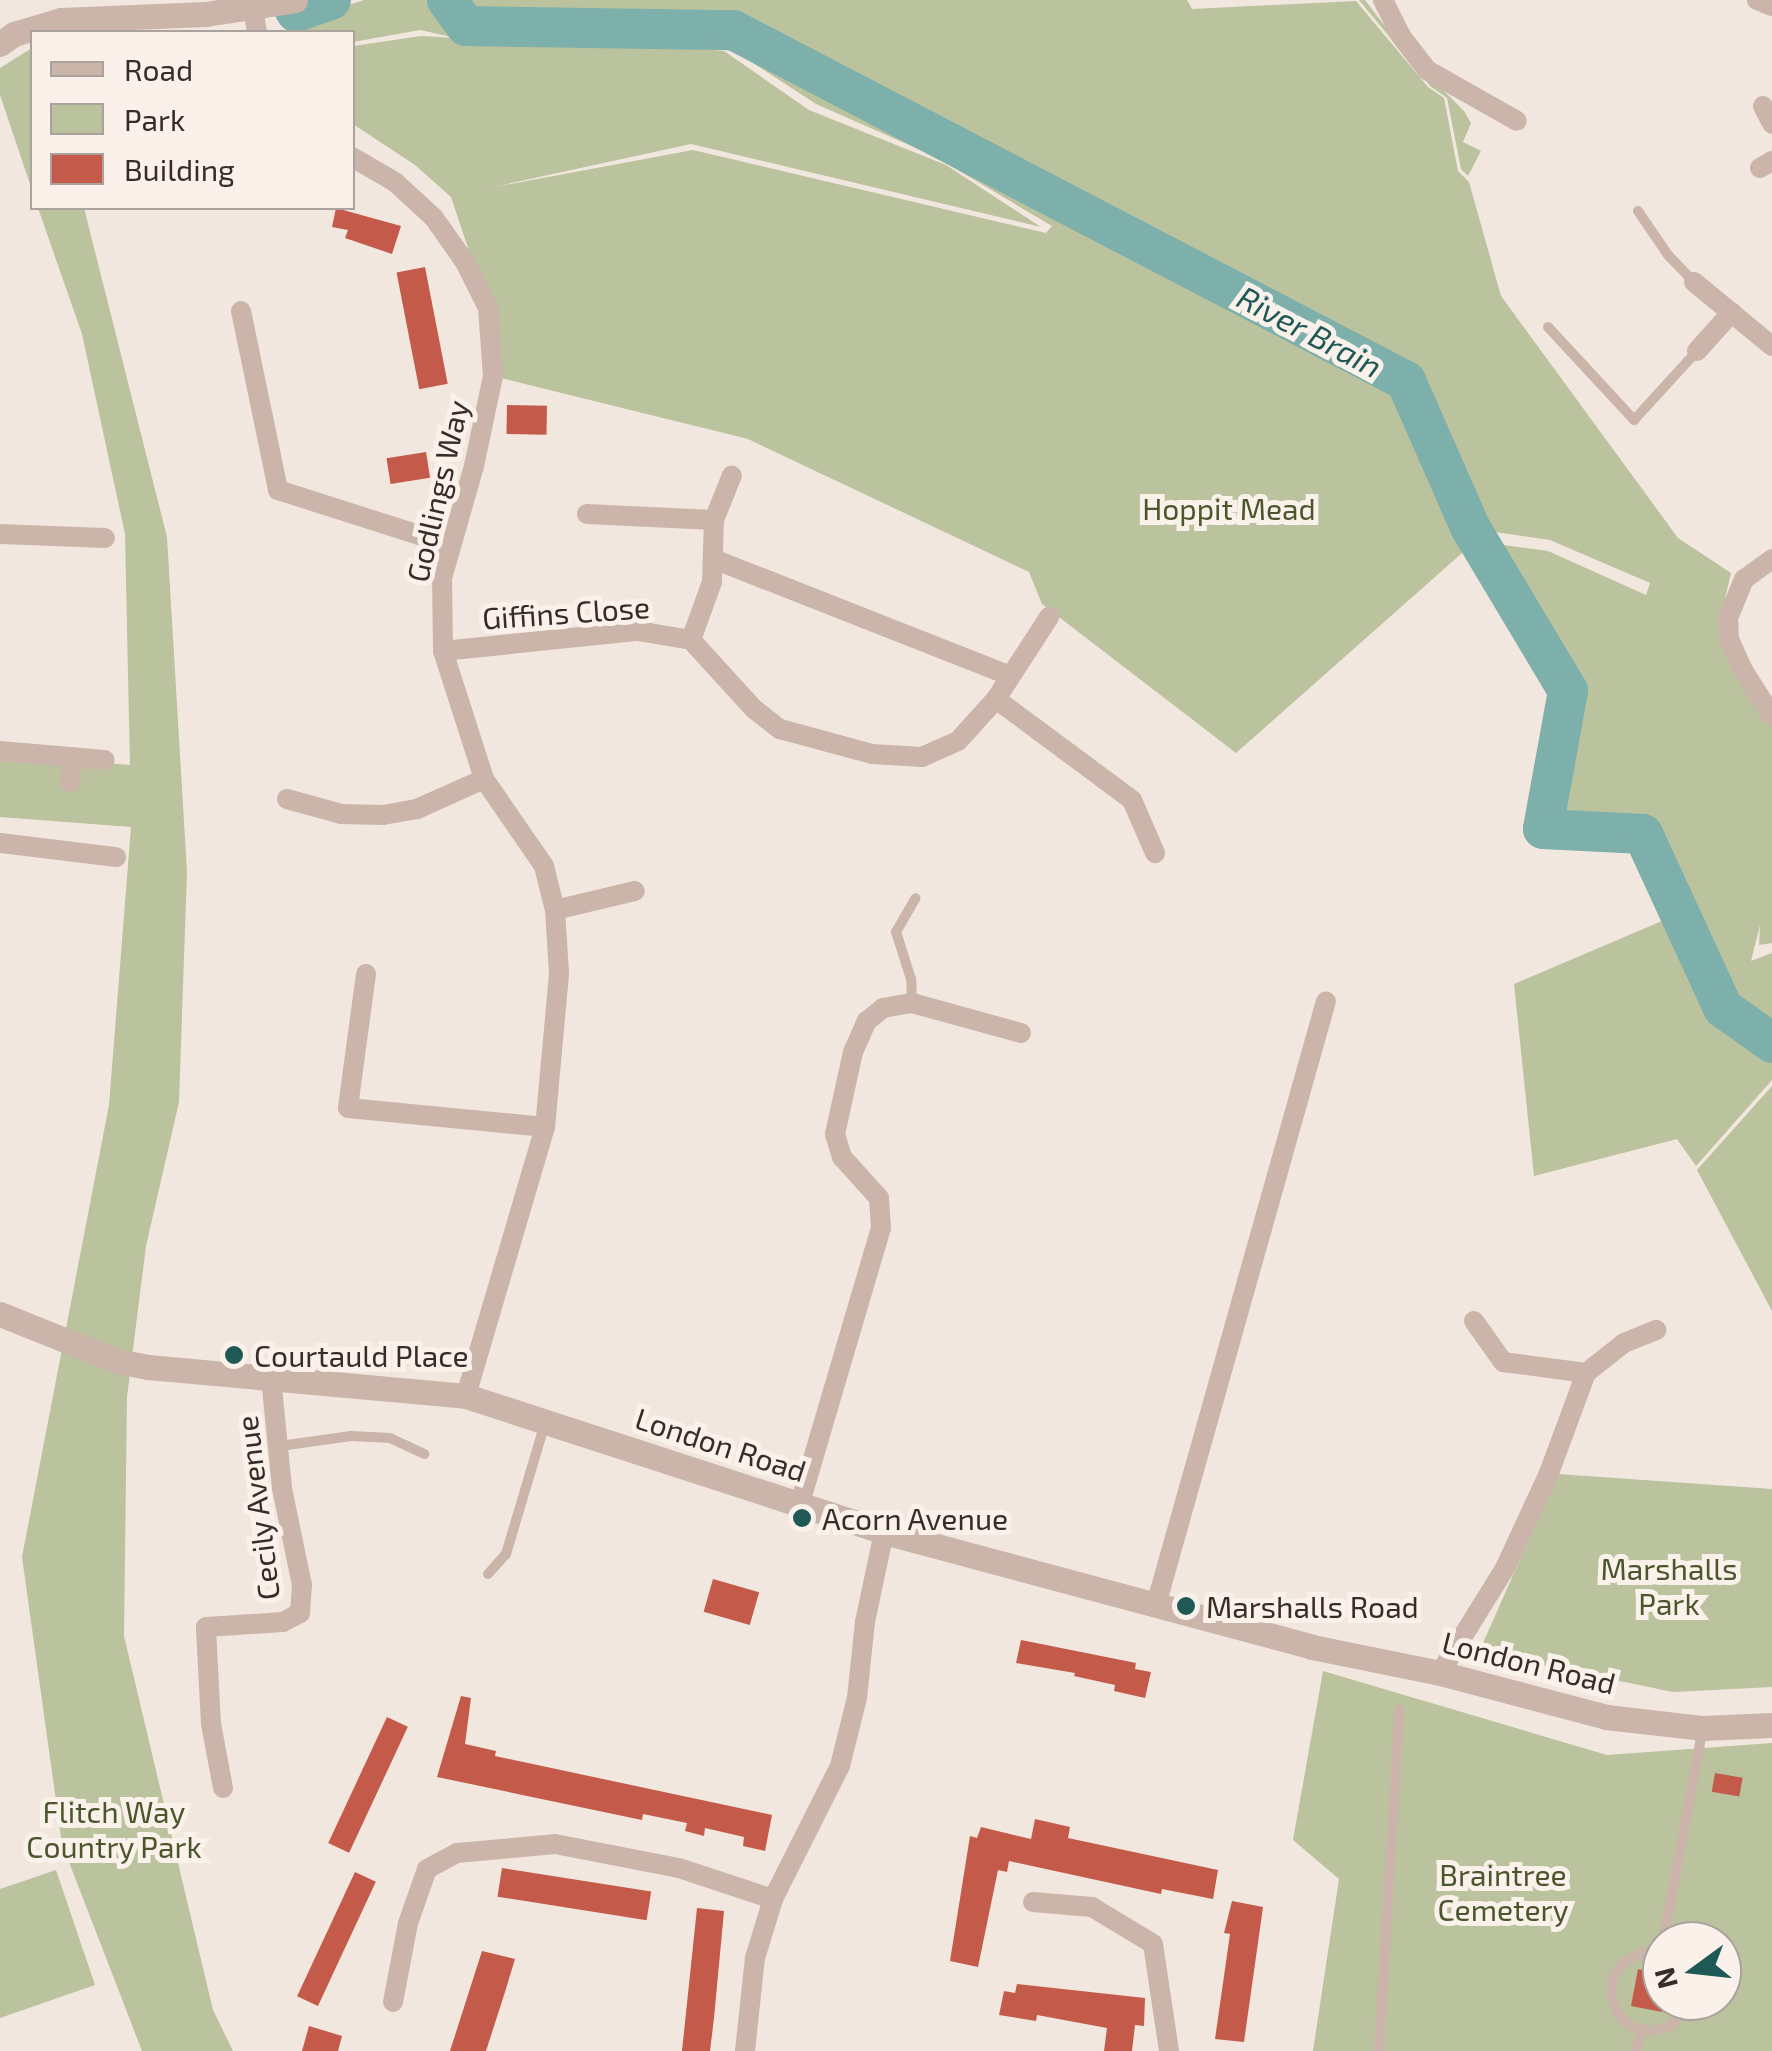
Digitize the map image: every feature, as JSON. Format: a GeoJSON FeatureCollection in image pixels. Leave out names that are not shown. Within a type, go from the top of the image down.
{"type":"FeatureCollection","features":[{"type":"Feature","properties":{"kind":"street"},"geometry":{"type":"LineString","coordinates":[[1383,0],[1400,36],[1427,70],[1488,115],[1517,121]]}},
{"type":"Feature","properties":{"kind":"street"},"geometry":{"type":"LineString","coordinates":[[1757,0],[1772,6]]}},
{"type":"Feature","properties":{"kind":"street"},"geometry":{"type":"LineString","coordinates":[[0,44],[14,34],[61,20],[255,21],[287,3]]}},
{"type":"Feature","properties":{"kind":"street","name":"Godlings Way"},"geometry":{"type":"LineString","coordinates":[[355,160],[395,182],[434,218],[466,262],[488,308],[493,376],[474,466],[442,578],[444,651],[484,779],[544,866],[554,910],[558,974],[545,1127],[466,1396]]}},
{"type":"Feature","properties":{"kind":"street"},"geometry":{"type":"LineString","coordinates":[[1694,282],[1772,346]]}},
{"type":"Feature","properties":{"kind":"street"},"geometry":{"type":"LineString","coordinates":[[242,312],[278,490],[450,545]]}},
{"type":"Feature","properties":{"kind":"street"},"geometry":{"type":"LineString","coordinates":[[1696,351],[1732,312]]}},
{"type":"Feature","properties":{"kind":"street","name":"Giffins Close"},"geometry":{"type":"LineString","coordinates":[[691,640],[716,560],[714,520],[732,475]]}},
{"type":"Feature","properties":{"kind":"street"},"geometry":{"type":"LineString","coordinates":[[587,514],[714,520]]}},
{"type":"Feature","properties":{"kind":"street"},"geometry":{"type":"LineString","coordinates":[[0,534],[105,538]]}},
{"type":"Feature","properties":{"kind":"street"},"geometry":{"type":"LineString","coordinates":[[1772,558],[1744,580],[1728,618],[1736,655],[1772,716]]}},
{"type":"Feature","properties":{"kind":"street"},"geometry":{"type":"LineString","coordinates":[[716,560],[1010,676]]}},
{"type":"Feature","properties":{"kind":"street","name":"Giffins Close"},"geometry":{"type":"LineString","coordinates":[[444,651],[638,631],[691,640],[754,708],[780,729],[872,754],[922,757],[958,741],[996,699],[1050,618]]}},
{"type":"Feature","properties":{"kind":"street"},"geometry":{"type":"LineString","coordinates":[[996,699],[1132,800],[1155,853]]}},
{"type":"Feature","properties":{"kind":"street"},"geometry":{"type":"LineString","coordinates":[[0,750],[105,760]]}},
{"type":"Feature","properties":{"kind":"street"},"geometry":{"type":"LineString","coordinates":[[70,782],[73,757]]}},
{"type":"Feature","properties":{"kind":"street"},"geometry":{"type":"LineString","coordinates":[[287,799],[341,814],[384,815],[417,810],[484,779]]}},
{"type":"Feature","properties":{"kind":"street"},"geometry":{"type":"LineString","coordinates":[[0,843],[116,857]]}},
{"type":"Feature","properties":{"kind":"street"},"geometry":{"type":"LineString","coordinates":[[554,910],[635,892]]}},
{"type":"Feature","properties":{"kind":"street"},"geometry":{"type":"LineString","coordinates":[[366,974],[348,1108],[545,1127]]}},
{"type":"Feature","properties":{"kind":"street"},"geometry":{"type":"LineString","coordinates":[[1156,1605],[1326,1001]]}},
{"type":"Feature","properties":{"kind":"street"},"geometry":{"type":"LineString","coordinates":[[800,1503],[881,1228],[879,1198],[842,1157],[835,1134],[853,1052],[867,1021],[883,1008],[912,1003],[1021,1033]]}},
{"type":"Feature","properties":{"kind":"street","name":"London Road"},"geometry":{"type":"LineString","coordinates":[[0,1314],[117,1361],[148,1367],[466,1396],[884,1532],[1312,1647],[1440,1673],[1606,1717],[1703,1728],[1772,1725]]}},
{"type":"Feature","properties":{"kind":"street"},"geometry":{"type":"LineString","coordinates":[[1474,1321],[1503,1362],[1586,1373]]}},
{"type":"Feature","properties":{"kind":"street"},"geometry":{"type":"LineString","coordinates":[[1440,1673],[1504,1568],[1549,1474],[1586,1373],[1624,1343],[1656,1330]]}},
{"type":"Feature","properties":{"kind":"street","name":"Cecily Avenue"},"geometry":{"type":"LineString","coordinates":[[223,1788],[211,1724],[206,1627],[283,1622],[300,1612],[302,1585],[282,1488],[271,1378]]}},
{"type":"Feature","properties":{"kind":"street"},"geometry":{"type":"LineString","coordinates":[[745,2051],[755,1958],[773,1898],[840,1766],[857,1698],[864,1622],[884,1532]]}},
{"type":"Feature","properties":{"kind":"street"},"geometry":{"type":"LineString","coordinates":[[392,2002],[408,1922],[427,1869],[457,1853],[556,1844],[618,1853],[773,1898]]}},
{"type":"Feature","properties":{"kind":"street"},"geometry":{"type":"LineString","coordinates":[[1033,1902],[1092,1906],[1154,1944],[1169,2051]]}},
{"type":"Feature","properties":{"kind":"lane"},"geometry":{"type":"LineString","coordinates":[[1638,211],[1668,255],[1694,282]]}},
{"type":"Feature","properties":{"kind":"lane"},"geometry":{"type":"LineString","coordinates":[[1548,327],[1634,420],[1696,351]]}},
{"type":"Feature","properties":{"kind":"lane"},"geometry":{"type":"LineString","coordinates":[[912,1003],[911,978],[896,932],[916,898]]}},
{"type":"Feature","properties":{"kind":"lane"},"geometry":{"type":"LineString","coordinates":[[488,1574],[506,1554],[546,1422]]}},
{"type":"Feature","properties":{"kind":"lane"},"geometry":{"type":"LineString","coordinates":[[280,1446],[350,1436],[390,1438],[424,1454]]}},
{"type":"Feature","properties":{"kind":"lane"},"geometry":{"type":"LineString","coordinates":[[1380,2051],[1399,1710]]}},
{"type":"Feature","properties":{"kind":"lane"},"geometry":{"type":"LineString","coordinates":[[1667,1921],[1703,1728]]}},
{"type":"Feature","properties":{"kind":"lane"},"geometry":{"type":"LineString","coordinates":[[1642,1953],[1624,1962],[1614,1978],[1611,1996],[1618,2014],[1642,2029],[1670,2027],[1676,2021]]}},
{"type":"Feature","properties":{"kind":"lane"},"geometry":{"type":"LineString","coordinates":[[1636,2051],[1642,2029]]}},
{"type":"Feature","properties":{"kind":"green space","name":"Hoppit Mead"},"geometry":{"type":"Polygon","coordinates":[[[364,0],[438,0],[464,31],[733,37],[1101,241],[1406,381],[1470,546],[1236,753],[1042,604],[1029,572],[748,439],[493,376],[488,308],[451,197],[415,165],[355,125],[355,46],[421,36],[456,38],[420,30],[355,42],[355,30],[293,30],[296,22],[364,0]],[[649,44],[724,51],[809,110],[946,165],[1041,227],[691,144],[489,188],[693,150],[1046,233],[1052,226],[934,156],[816,104],[727,46],[649,44]]]}},
{"type":"Feature","properties":{"kind":"green space"},"geometry":{"type":"Polygon","coordinates":[[[456,0],[1187,0],[1192,9],[1356,1],[1428,87],[1444,98],[1458,171],[1469,182],[1501,296],[1678,538],[1731,573],[1720,620],[1772,708],[1772,943],[1759,945],[1760,925],[1751,961],[1772,953],[1772,1080],[1696,1166],[1677,1139],[1534,1176],[1514,984],[1683,912],[1644,828],[1551,823],[1574,687],[1487,543],[1548,551],[1646,595],[1650,583],[1550,540],[1481,530],[1412,377],[736,25],[469,19],[456,0]]]}},
{"type":"Feature","properties":{"kind":"green space"},"geometry":{"type":"Polygon","coordinates":[[[1359,0],[1365,0],[1404,51],[1464,111],[1471,123],[1463,142],[1481,151],[1468,176],[1461,169],[1447,98],[1430,86],[1359,0]]]}},
{"type":"Feature","properties":{"kind":"green space"},"geometry":{"type":"Polygon","coordinates":[[[30,49],[30,184],[0,95],[0,68],[30,49]]]}},
{"type":"Feature","properties":{"kind":"green space","name":"Flitch Way Country Park"},"geometry":{"type":"Polygon","coordinates":[[[39,210],[85,210],[167,537],[187,872],[179,1102],[146,1246],[127,1397],[124,1636],[213,2010],[233,2051],[142,2051],[62,1844],[22,1557],[109,1105],[131,827],[0,817],[0,755],[130,765],[125,534],[82,334],[39,210]]]}},
{"type":"Feature","properties":{"kind":"green space"},"geometry":{"type":"Polygon","coordinates":[[[1772,1086],[1772,1311],[1697,1170],[1772,1086]]]}},
{"type":"Feature","properties":{"kind":"green space","name":"Marshalls Park"},"geometry":{"type":"Polygon","coordinates":[[[1558,1474],[1772,1489],[1772,1687],[1673,1692],[1479,1652],[1558,1474]]]}},
{"type":"Feature","properties":{"kind":"green space","name":"Braintree Cemetery"},"geometry":{"type":"Polygon","coordinates":[[[1323,1671],[1607,1755],[1772,1743],[1772,2051],[1313,2051],[1339,1879],[1293,1840],[1323,1671]]]}},
{"type":"Feature","properties":{"kind":"green space"},"geometry":{"type":"Polygon","coordinates":[[[56,1870],[95,1985],[0,2018],[0,1889],[56,1870]]]}},
{"type":"Feature","properties":{"kind":"building"},"geometry":{"type":"Polygon","coordinates":[[[336,210],[401,226],[392,254],[345,238],[348,230],[332,227],[336,210]]]}},
{"type":"Feature","properties":{"kind":"building"},"geometry":{"type":"Polygon","coordinates":[[[425,267],[448,384],[419,389],[397,273],[425,267]]]}},
{"type":"Feature","properties":{"kind":"building"},"geometry":{"type":"Polygon","coordinates":[[[507,405],[547,406],[546,435],[506,434],[507,405]]]}},
{"type":"Feature","properties":{"kind":"building"},"geometry":{"type":"Polygon","coordinates":[[[426,452],[430,478],[391,484],[386,458],[426,452]]]}},
{"type":"Feature","properties":{"kind":"building"},"geometry":{"type":"Polygon","coordinates":[[[713,1579],[759,1592],[750,1625],[704,1612],[713,1579]]]}},
{"type":"Feature","properties":{"kind":"building"},"geometry":{"type":"Polygon","coordinates":[[[1021,1640],[1136,1663],[1135,1669],[1151,1672],[1145,1698],[1114,1691],[1115,1685],[1074,1676],[1075,1673],[1016,1663],[1021,1640]]]}},
{"type":"Feature","properties":{"kind":"building"},"geometry":{"type":"Polygon","coordinates":[[[461,1696],[471,1698],[465,1744],[496,1751],[495,1756],[772,1815],[765,1851],[743,1846],[744,1837],[705,1828],[704,1836],[685,1831],[687,1823],[643,1814],[642,1820],[437,1777],[461,1696]]]}},
{"type":"Feature","properties":{"kind":"building"},"geometry":{"type":"Polygon","coordinates":[[[387,1717],[408,1727],[349,1853],[328,1843],[387,1717]]]}},
{"type":"Feature","properties":{"kind":"building"},"geometry":{"type":"Polygon","coordinates":[[[1715,1773],[1743,1778],[1739,1797],[1712,1792],[1715,1773]]]}},
{"type":"Feature","properties":{"kind":"building"},"geometry":{"type":"Polygon","coordinates":[[[1035,1819],[1070,1827],[1068,1838],[1218,1870],[1213,1899],[1162,1889],[1161,1894],[1009,1861],[1007,1872],[998,1870],[978,1967],[950,1961],[970,1836],[977,1838],[981,1827],[1031,1839],[1035,1819]]]}},
{"type":"Feature","properties":{"kind":"building"},"geometry":{"type":"Polygon","coordinates":[[[502,1868],[651,1892],[647,1920],[497,1897],[502,1868]]]}},
{"type":"Feature","properties":{"kind":"building"},"geometry":{"type":"Polygon","coordinates":[[[355,1872],[376,1882],[318,2006],[297,1996],[355,1872]]]}},
{"type":"Feature","properties":{"kind":"building"},"geometry":{"type":"Polygon","coordinates":[[[1232,1901],[1263,1907],[1244,2042],[1215,2039],[1230,1934],[1224,1933],[1232,1901]]]}},
{"type":"Feature","properties":{"kind":"building"},"geometry":{"type":"Polygon","coordinates":[[[697,1908],[724,1911],[714,2018],[710,2051],[682,2051],[697,1908]]]}},
{"type":"Feature","properties":{"kind":"building"},"geometry":{"type":"Polygon","coordinates":[[[482,1951],[515,1959],[505,1992],[486,2051],[450,2051],[482,1951]]]}},
{"type":"Feature","properties":{"kind":"building"},"geometry":{"type":"Polygon","coordinates":[[[1638,1969],[1642,1970],[1642,2008],[1631,2006],[1638,1969]]]}},
{"type":"Feature","properties":{"kind":"building"},"geometry":{"type":"Polygon","coordinates":[[[1017,1984],[1145,1998],[1144,2026],[1135,2025],[1132,2051],[1104,2051],[1107,2028],[1037,2015],[1036,2021],[999,2015],[1004,1991],[1015,1993],[1017,1984]]]}},
{"type":"Feature","properties":{"kind":"building"},"geometry":{"type":"Polygon","coordinates":[[[309,2026],[342,2036],[338,2051],[302,2051],[309,2026]]]}},
{"type":"Feature","properties":{"kind":"waterway","name":"River Brain"},"geometry":{"type":"LineString","coordinates":[[289,0],[296,12],[331,0]]}},
{"type":"Feature","properties":{"kind":"waterway","name":"River Brain"},"geometry":{"type":"LineString","coordinates":[[447,0],[466,26],[733,30],[1406,381],[1470,527],[1568,691],[1543,829],[1643,834],[1723,1008],[1772,1043]]}},
{"type":"Feature","properties":{"kind":"place","name":"Courtauld Place"},"geometry":{"type":"Point","coordinates":[234,1355]}},
{"type":"Feature","properties":{"kind":"place","name":"Acorn Avenue"},"geometry":{"type":"Point","coordinates":[802,1518]}},
{"type":"Feature","properties":{"kind":"place","name":"Marshalls Road"},"geometry":{"type":"Point","coordinates":[1186,1606]}}]}
